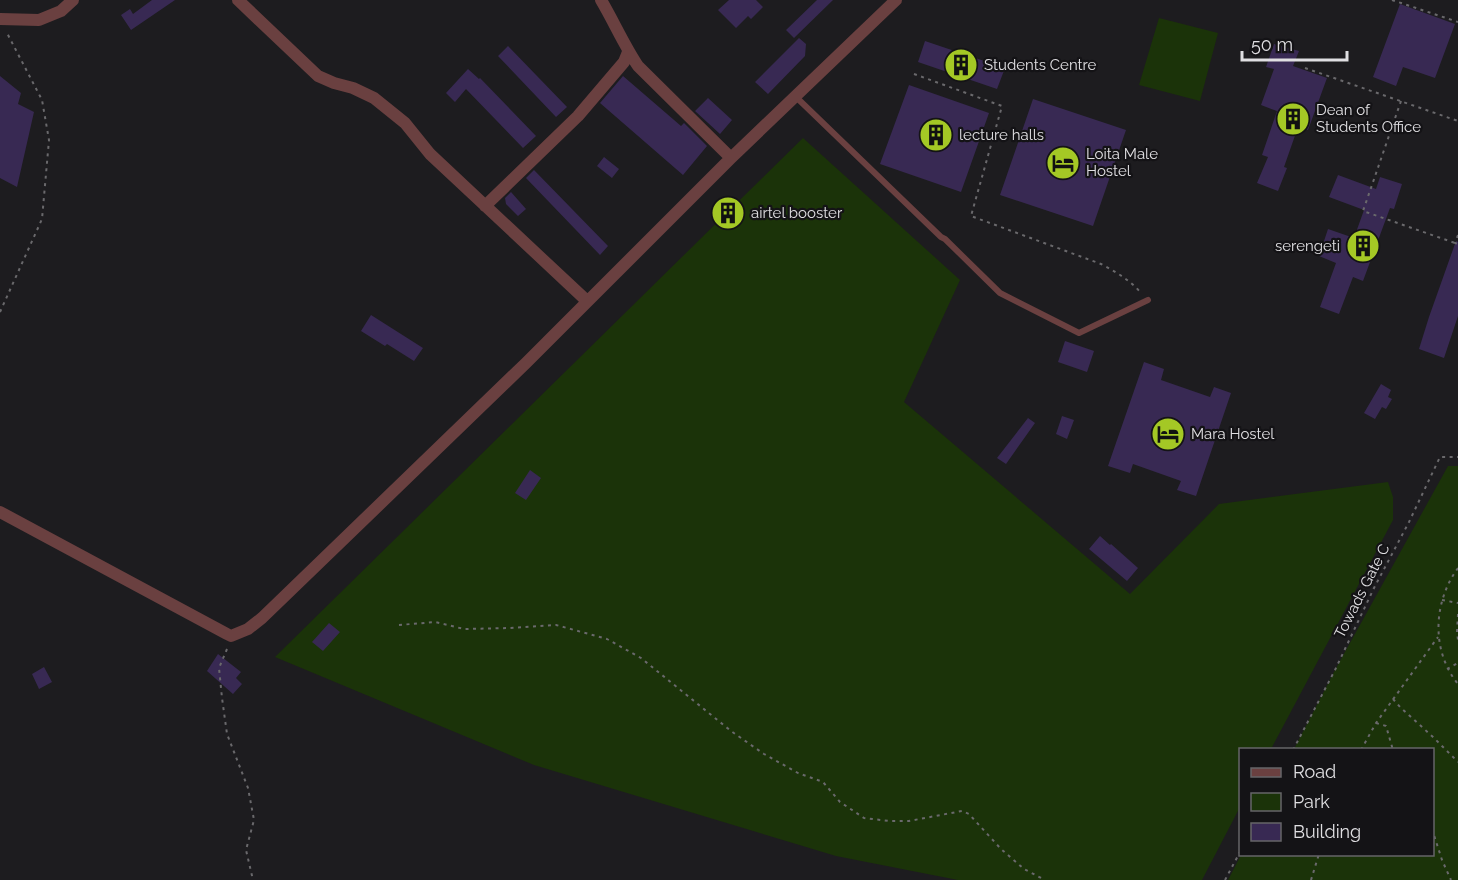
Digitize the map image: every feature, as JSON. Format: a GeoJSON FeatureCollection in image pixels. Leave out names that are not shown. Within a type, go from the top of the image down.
{"type":"FeatureCollection","features":[{"type":"Feature","properties":{"kind":"street"},"geometry":{"type":"LineString","coordinates":[[2,24],[39,20],[61,12],[73,0]]}},
{"type":"Feature","properties":{"kind":"street"},"geometry":{"type":"LineString","coordinates":[[238,0],[318,76],[374,98],[405,123],[430,154],[587,302]]}},
{"type":"Feature","properties":{"kind":"street"},"geometry":{"type":"LineString","coordinates":[[601,0],[628,52],[638,66],[730,158]]}},
{"type":"Feature","properties":{"kind":"street"},"geometry":{"type":"LineString","coordinates":[[0,512],[231,636],[248,629],[501,387],[730,158],[896,0]]}},
{"type":"Feature","properties":{"kind":"street"},"geometry":{"type":"LineString","coordinates":[[486,206],[578,116],[624,62],[628,52]]}},
{"type":"Feature","properties":{"kind":"lane"},"geometry":{"type":"LineString","coordinates":[[795,97],[1000,293],[1079,333],[1148,300]]}},
{"type":"Feature","properties":{"kind":"path"},"geometry":{"type":"LineString","coordinates":[[1392,0],[1458,22]]}},
{"type":"Feature","properties":{"kind":"path"},"geometry":{"type":"LineString","coordinates":[[0,312],[42,219],[49,140],[42,100],[2,24]]}},
{"type":"Feature","properties":{"kind":"path"},"geometry":{"type":"LineString","coordinates":[[1305,68],[1458,121]]}},
{"type":"Feature","properties":{"kind":"path"},"geometry":{"type":"LineString","coordinates":[[914,74],[1002,106],[971,216],[1101,264],[1135,286],[1148,300]]}},
{"type":"Feature","properties":{"kind":"path"},"geometry":{"type":"LineString","coordinates":[[1401,101],[1363,211],[1456,244],[1458,235]]}},
{"type":"Feature","properties":{"kind":"path","name":"Towads Gate C"},"geometry":{"type":"LineString","coordinates":[[1294,748],[1440,457],[1458,457]]}},
{"type":"Feature","properties":{"kind":"path"},"geometry":{"type":"LineString","coordinates":[[1458,567],[1442,600],[1438,637],[1447,669],[1458,684]]}},
{"type":"Feature","properties":{"kind":"path"},"geometry":{"type":"LineString","coordinates":[[1442,600],[1458,603]]}},
{"type":"Feature","properties":{"kind":"path"},"geometry":{"type":"LineString","coordinates":[[1458,614],[1458,640]]}},
{"type":"Feature","properties":{"kind":"path"},"geometry":{"type":"LineString","coordinates":[[399,625],[435,622],[464,629],[556,625],[607,639],[641,658],[731,731],[764,754],[798,773],[823,782],[840,802],[864,818],[909,821],[962,811],[969,814],[1001,849],[1024,869],[1045,880]]}},
{"type":"Feature","properties":{"kind":"path"},"geometry":{"type":"LineString","coordinates":[[231,636],[219,668],[227,734],[248,788],[254,820],[246,850],[253,880]]}},
{"type":"Feature","properties":{"kind":"path"},"geometry":{"type":"LineString","coordinates":[[1361,748],[1376,723],[1438,637]]}},
{"type":"Feature","properties":{"kind":"path"},"geometry":{"type":"LineString","coordinates":[[1447,669],[1458,663]]}},
{"type":"Feature","properties":{"kind":"path"},"geometry":{"type":"LineString","coordinates":[[1393,699],[1458,762]]}},
{"type":"Feature","properties":{"kind":"path"},"geometry":{"type":"LineString","coordinates":[[1376,723],[1386,726],[1392,748]]}},
{"type":"Feature","properties":{"kind":"path"},"geometry":{"type":"LineString","coordinates":[[1434,836],[1451,880]]}},
{"type":"Feature","properties":{"kind":"path"},"geometry":{"type":"LineString","coordinates":[[1225,880],[1239,854]]}},
{"type":"Feature","properties":{"kind":"path"},"geometry":{"type":"LineString","coordinates":[[1311,880],[1319,856]]}},
{"type":"Feature","properties":{"kind":"green space"},"geometry":{"type":"Polygon","coordinates":[[[1159,18],[1218,33],[1200,101],[1139,85],[1159,18]]]}},
{"type":"Feature","properties":{"kind":"green space"},"geometry":{"type":"Polygon","coordinates":[[[803,138],[960,280],[904,402],[1130,594],[1219,504],[1388,482],[1393,497],[1393,520],[1272,748],[1239,748],[1239,809],[1202,880],[958,880],[836,856],[534,765],[275,657],[803,138]]]}},
{"type":"Feature","properties":{"kind":"green space"},"geometry":{"type":"Polygon","coordinates":[[[1448,466],[1458,466],[1458,880],[1228,880],[1240,856],[1434,856],[1434,748],[1295,748],[1448,466]]]}},
{"type":"Feature","properties":{"kind":"building"},"geometry":{"type":"Polygon","coordinates":[[[152,0],[175,0],[131,30],[121,15],[130,9],[133,14],[152,0]]]}},
{"type":"Feature","properties":{"kind":"building"},"geometry":{"type":"Polygon","coordinates":[[[729,0],[756,0],[763,7],[751,19],[748,16],[736,28],[718,10],[729,0]]]}},
{"type":"Feature","properties":{"kind":"building"},"geometry":{"type":"Polygon","coordinates":[[[817,0],[833,0],[794,38],[786,30],[817,0]]]}},
{"type":"Feature","properties":{"kind":"building"},"geometry":{"type":"Polygon","coordinates":[[[1400,4],[1455,24],[1435,78],[1403,67],[1396,86],[1373,77],[1400,4]]]}},
{"type":"Feature","properties":{"kind":"building"},"geometry":{"type":"Polygon","coordinates":[[[799,38],[806,44],[805,56],[768,94],[755,82],[799,38]]]}},
{"type":"Feature","properties":{"kind":"building","name":"Students Centre"},"geometry":{"type":"Polygon","coordinates":[[[925,41],[1005,68],[997,89],[918,62],[925,41]]]}},
{"type":"Feature","properties":{"kind":"building","name":"Dean of Students Office"},"geometry":{"type":"Polygon","coordinates":[[[1274,44],[1299,51],[1293,66],[1327,78],[1308,130],[1298,127],[1278,191],[1257,183],[1268,157],[1262,155],[1277,111],[1261,105],[1274,69],[1266,67],[1274,44]]]}},
{"type":"Feature","properties":{"kind":"building"},"geometry":{"type":"Polygon","coordinates":[[[508,46],[567,107],[556,117],[498,56],[508,46]]]}},
{"type":"Feature","properties":{"kind":"building"},"geometry":{"type":"Polygon","coordinates":[[[468,69],[480,78],[536,136],[523,148],[466,89],[455,102],[446,93],[468,69]]]}},
{"type":"Feature","properties":{"kind":"building"},"geometry":{"type":"Polygon","coordinates":[[[0,76],[21,93],[18,104],[34,112],[17,187],[0,178],[0,76]]]}},
{"type":"Feature","properties":{"kind":"building"},"geometry":{"type":"Polygon","coordinates":[[[623,76],[681,126],[684,123],[707,146],[683,175],[600,103],[623,76]]]}},
{"type":"Feature","properties":{"kind":"building"},"geometry":{"type":"Polygon","coordinates":[[[909,85],[989,113],[961,192],[880,164],[909,85]]]}},
{"type":"Feature","properties":{"kind":"building"},"geometry":{"type":"Polygon","coordinates":[[[708,98],[732,120],[720,134],[695,111],[708,98]]]}},
{"type":"Feature","properties":{"kind":"building","name":"Loita Male Hostel"},"geometry":{"type":"Polygon","coordinates":[[[1033,99],[1126,130],[1093,226],[1000,195],[1033,99]]]}},
{"type":"Feature","properties":{"kind":"building"},"geometry":{"type":"Polygon","coordinates":[[[604,157],[619,169],[612,178],[597,166],[604,157]]]}},
{"type":"Feature","properties":{"kind":"building"},"geometry":{"type":"Polygon","coordinates":[[[534,170],[608,246],[600,255],[526,178],[534,170]]]}},
{"type":"Feature","properties":{"kind":"building"},"geometry":{"type":"Polygon","coordinates":[[[1338,175],[1376,189],[1380,177],[1402,184],[1394,209],[1390,208],[1363,281],[1353,277],[1339,314],[1320,307],[1336,263],[1319,256],[1328,229],[1354,238],[1364,210],[1329,197],[1338,175]]]}},
{"type":"Feature","properties":{"kind":"building"},"geometry":{"type":"Polygon","coordinates":[[[511,192],[526,209],[518,216],[506,204],[505,198],[511,192]]]}},
{"type":"Feature","properties":{"kind":"building","name":"airtel booster"},"geometry":{"type":"Polygon","coordinates":[[[728,202],[739,213],[727,225],[717,214],[728,202]]]}},
{"type":"Feature","properties":{"kind":"building"},"geometry":{"type":"Polygon","coordinates":[[[1456,241],[1458,242],[1458,316],[1444,358],[1419,349],[1456,241]]]}},
{"type":"Feature","properties":{"kind":"building"},"geometry":{"type":"Polygon","coordinates":[[[371,315],[423,348],[414,361],[361,331],[371,315]]]}},
{"type":"Feature","properties":{"kind":"building"},"geometry":{"type":"Polygon","coordinates":[[[1065,341],[1094,351],[1087,372],[1058,362],[1065,341]]]}},
{"type":"Feature","properties":{"kind":"building","name":"Mara Hostel"},"geometry":{"type":"Polygon","coordinates":[[[1144,362],[1164,369],[1161,380],[1210,397],[1214,387],[1231,393],[1196,496],[1177,490],[1181,481],[1133,464],[1130,473],[1108,466],[1144,362]]]}},
{"type":"Feature","properties":{"kind":"building"},"geometry":{"type":"Polygon","coordinates":[[[1381,384],[1391,390],[1388,397],[1392,399],[1386,409],[1382,407],[1375,419],[1364,413],[1381,384]]]}},
{"type":"Feature","properties":{"kind":"building"},"geometry":{"type":"Polygon","coordinates":[[[1062,416],[1074,420],[1067,439],[1056,434],[1062,416]]]}},
{"type":"Feature","properties":{"kind":"building"},"geometry":{"type":"Polygon","coordinates":[[[1028,418],[1035,423],[1006,464],[997,458],[1028,418]]]}},
{"type":"Feature","properties":{"kind":"building"},"geometry":{"type":"Polygon","coordinates":[[[530,470],[541,478],[526,500],[515,493],[530,470]]]}},
{"type":"Feature","properties":{"kind":"building"},"geometry":{"type":"Polygon","coordinates":[[[1100,536],[1138,568],[1127,581],[1089,549],[1100,536]]]}},
{"type":"Feature","properties":{"kind":"building"},"geometry":{"type":"Polygon","coordinates":[[[329,623],[340,632],[323,651],[312,642],[329,623]]]}},
{"type":"Feature","properties":{"kind":"building"},"geometry":{"type":"Polygon","coordinates":[[[218,654],[241,672],[236,678],[242,684],[233,694],[207,671],[218,654]]]}},
{"type":"Feature","properties":{"kind":"building"},"geometry":{"type":"Polygon","coordinates":[[[44,667],[52,682],[39,689],[32,674],[44,667]]]}},
{"type":"Feature","properties":{"kind":"place","name":"Students Centre"},"geometry":{"type":"Point","coordinates":[961,65]}},
{"type":"Feature","properties":{"kind":"place","name":"Dean of Students Office"},"geometry":{"type":"Point","coordinates":[1293,119]}},
{"type":"Feature","properties":{"kind":"place","name":"lecture halls"},"geometry":{"type":"Point","coordinates":[936,135]}},
{"type":"Feature","properties":{"kind":"place","name":"Loita Male Hostel"},"geometry":{"type":"Point","coordinates":[1063,163]}},
{"type":"Feature","properties":{"kind":"place","name":"airtel booster"},"geometry":{"type":"Point","coordinates":[728,213]}},
{"type":"Feature","properties":{"kind":"place","name":"serengeti"},"geometry":{"type":"Point","coordinates":[1363,246]}},
{"type":"Feature","properties":{"kind":"place","name":"Mara Hostel"},"geometry":{"type":"Point","coordinates":[1168,434]}}]}
